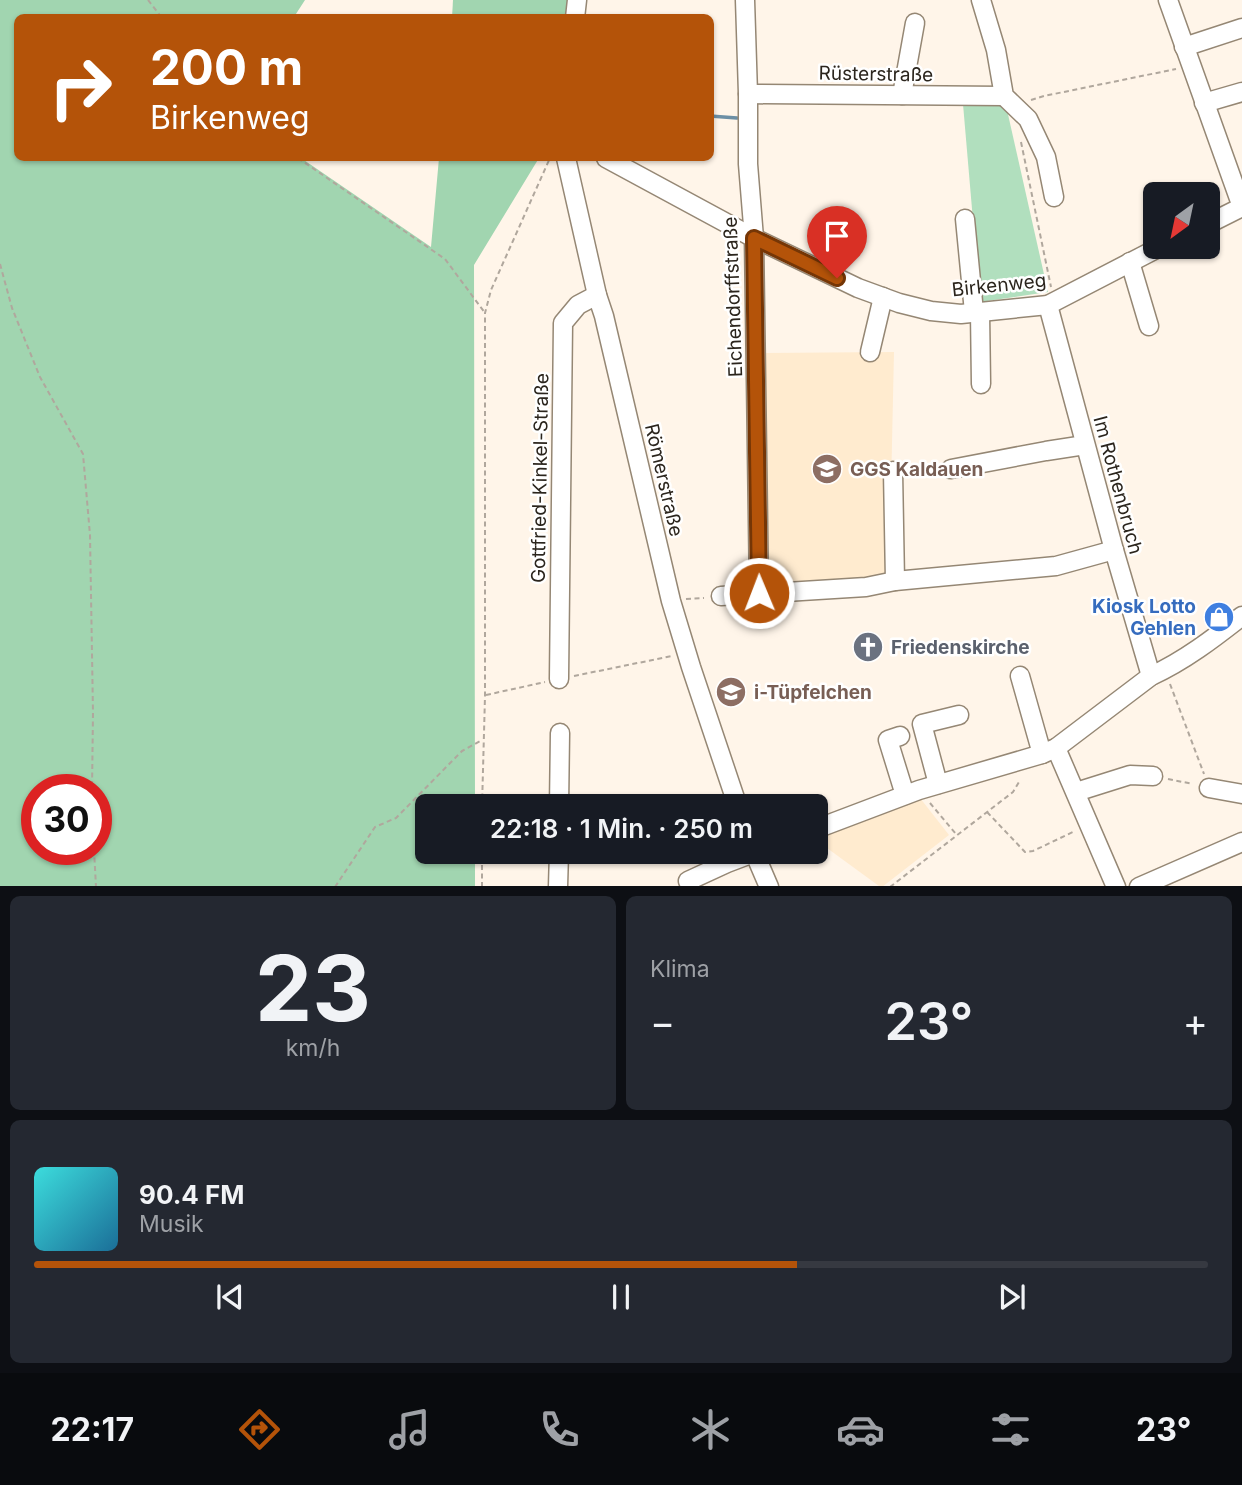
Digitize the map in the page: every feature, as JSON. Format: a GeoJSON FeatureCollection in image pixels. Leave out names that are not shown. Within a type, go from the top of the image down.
{"type":"FeatureCollection","features":[{"type":"Feature","properties":{"kind":"street","name":"Eichendorffstraße"},"geometry":{"type":"LineString","coordinates":[[745,0],[748,164],[754,238],[759,593]]}},
{"type":"Feature","properties":{"kind":"street"},"geometry":{"type":"LineString","coordinates":[[981,0],[1009,101],[1028,119],[1046,157],[1054,197]]}},
{"type":"Feature","properties":{"kind":"street"},"geometry":{"type":"LineString","coordinates":[[1168,0],[1242,207],[1220,218]]}},
{"type":"Feature","properties":{"kind":"street"},"geometry":{"type":"LineString","coordinates":[[902,95],[915,23]]}},
{"type":"Feature","properties":{"kind":"street"},"geometry":{"type":"LineString","coordinates":[[1184,47],[1242,28]]}},
{"type":"Feature","properties":{"kind":"street"},"geometry":{"type":"LineString","coordinates":[[1204,103],[1242,92]]}},
{"type":"Feature","properties":{"kind":"street","name":"Rüsterstraße"},"geometry":{"type":"LineString","coordinates":[[748,93],[902,95],[1009,101]]}},
{"type":"Feature","properties":{"kind":"street","name":"Römerstraße"},"geometry":{"type":"LineString","coordinates":[[567,161],[671,601],[734,794]]}},
{"type":"Feature","properties":{"kind":"street","name":"Birkenweg"},"geometry":{"type":"LineString","coordinates":[[612,161],[754,238],[858,288],[931,311],[961,314],[1051,303],[1143,256]]}},
{"type":"Feature","properties":{"kind":"street"},"geometry":{"type":"LineString","coordinates":[[965,219],[977,312],[981,384]]}},
{"type":"Feature","properties":{"kind":"street"},"geometry":{"type":"LineString","coordinates":[[1130,262],[1149,326]]}},
{"type":"Feature","properties":{"kind":"street","name":"Gottfried-Kinkel-Straße"},"geometry":{"type":"LineString","coordinates":[[559,679],[563,323],[578,305],[597,295]]}},
{"type":"Feature","properties":{"kind":"street"},"geometry":{"type":"LineString","coordinates":[[870,352],[883,297]]}},
{"type":"Feature","properties":{"kind":"street","name":"Im Rothenbruch"},"geometry":{"type":"LineString","coordinates":[[1051,303],[1114,550],[1158,672]]}},
{"type":"Feature","properties":{"kind":"street"},"geometry":{"type":"LineString","coordinates":[[951,469],[1086,445]]}},
{"type":"Feature","properties":{"kind":"street"},"geometry":{"type":"LineString","coordinates":[[893,471],[895,581]]}},
{"type":"Feature","properties":{"kind":"street"},"geometry":{"type":"LineString","coordinates":[[721,596],[866,587],[895,581],[1056,566],[1114,550]]}},
{"type":"Feature","properties":{"kind":"street"},"geometry":{"type":"LineString","coordinates":[[828,824],[912,792],[1049,751],[1158,672],[1217,636],[1242,616]]}},
{"type":"Feature","properties":{"kind":"street"},"geometry":{"type":"LineString","coordinates":[[1020,676],[1049,751],[1076,792],[1116,886]]}},
{"type":"Feature","properties":{"kind":"street"},"geometry":{"type":"LineString","coordinates":[[938,784],[922,724],[959,715]]}},
{"type":"Feature","properties":{"kind":"street"},"geometry":{"type":"LineString","coordinates":[[559,794],[560,733]]}},
{"type":"Feature","properties":{"kind":"street"},"geometry":{"type":"LineString","coordinates":[[900,736],[888,740],[912,792]]}},
{"type":"Feature","properties":{"kind":"street"},"geometry":{"type":"LineString","coordinates":[[1076,792],[1130,775],[1153,776]]}},
{"type":"Feature","properties":{"kind":"street"},"geometry":{"type":"LineString","coordinates":[[1209,788],[1242,794]]}},
{"type":"Feature","properties":{"kind":"street"},"geometry":{"type":"LineString","coordinates":[[1141,886],[1242,842]]}},
{"type":"Feature","properties":{"kind":"street"},"geometry":{"type":"LineString","coordinates":[[558,864],[558,886]]}},
{"type":"Feature","properties":{"kind":"street"},"geometry":{"type":"LineString","coordinates":[[688,881],[725,864]]}},
{"type":"Feature","properties":{"kind":"street"},"geometry":{"type":"LineString","coordinates":[[758,864],[765,885]]}},
{"type":"Feature","properties":{"kind":"path"},"geometry":{"type":"LineString","coordinates":[[148,0],[159,14]]}},
{"type":"Feature","properties":{"kind":"path"},"geometry":{"type":"LineString","coordinates":[[1009,101],[1191,66]]}},
{"type":"Feature","properties":{"kind":"path"},"geometry":{"type":"LineString","coordinates":[[1021,137],[1051,303]]}},
{"type":"Feature","properties":{"kind":"path"},"geometry":{"type":"LineString","coordinates":[[302,161],[444,259],[485,313]]}},
{"type":"Feature","properties":{"kind":"path"},"geometry":{"type":"LineString","coordinates":[[482,794],[485,696],[485,313],[491,289],[549,161]]}},
{"type":"Feature","properties":{"kind":"path"},"geometry":{"type":"LineString","coordinates":[[0,264],[12,308],[40,377],[83,454],[90,535],[92,774]]}},
{"type":"Feature","properties":{"kind":"path"},"geometry":{"type":"LineString","coordinates":[[687,599],[693,599]]}},
{"type":"Feature","properties":{"kind":"path"},"geometry":{"type":"LineString","coordinates":[[580,674],[678,655]]}},
{"type":"Feature","properties":{"kind":"path"},"geometry":{"type":"LineString","coordinates":[[1158,672],[1209,788]]}},
{"type":"Feature","properties":{"kind":"path"},"geometry":{"type":"LineString","coordinates":[[485,696],[559,679]]}},
{"type":"Feature","properties":{"kind":"path"},"geometry":{"type":"LineString","coordinates":[[336,886],[375,827],[397,818],[461,751],[483,739]]}},
{"type":"Feature","properties":{"kind":"path"},"geometry":{"type":"LineString","coordinates":[[1153,776],[1209,788]]}},
{"type":"Feature","properties":{"kind":"path"},"geometry":{"type":"LineString","coordinates":[[891,886],[1013,792],[1019,782]]}},
{"type":"Feature","properties":{"kind":"path"},"geometry":{"type":"LineString","coordinates":[[912,792],[956,835]]}},
{"type":"Feature","properties":{"kind":"path"},"geometry":{"type":"LineString","coordinates":[[986,812],[1025,852],[1028,859]]}},
{"type":"Feature","properties":{"kind":"path"},"geometry":{"type":"LineString","coordinates":[[1025,852],[1033,851],[1090,823]]}},
{"type":"Feature","properties":{"kind":"path"},"geometry":{"type":"LineString","coordinates":[[482,864],[482,886]]}},
{"type":"Feature","properties":{"kind":"path"},"geometry":{"type":"LineString","coordinates":[[95,865],[96,886]]}},
{"type":"Feature","properties":{"kind":"shaded area","name":"GGS Kaldauen"},"geometry":{"type":"Polygon","coordinates":[[[894,352],[889,580],[765,583],[763,353],[894,352]]]}},
{"type":"Feature","properties":{"kind":"shaded area"},"geometry":{"type":"Polygon","coordinates":[[[920,798],[949,835],[883,886],[879,886],[828,849],[828,832],[920,798]]]}},
{"type":"Feature","properties":{"kind":"green space"},"geometry":{"type":"Polygon","coordinates":[[[0,0],[305,0],[296,14],[14,14],[14,161],[305,161],[431,247],[439,161],[537,161],[474,265],[475,794],[415,794],[415,864],[475,864],[475,886],[0,886],[0,0]]]}},
{"type":"Feature","properties":{"kind":"green space"},"geometry":{"type":"Polygon","coordinates":[[[453,0],[571,0],[569,14],[452,14],[453,0]]]}},
{"type":"Feature","properties":{"kind":"green space"},"geometry":{"type":"Polygon","coordinates":[[[1005,101],[1048,292],[980,302],[963,104],[1005,101]]]}},
{"type":"Feature","properties":{"kind":"waterway"},"geometry":{"type":"LineString","coordinates":[[714,116],[737,118]]}},
{"type":"Feature","properties":{"kind":"place","name":"GGS Kaldauen"},"geometry":{"type":"Point","coordinates":[827,469]}},
{"type":"Feature","properties":{"kind":"place","name":"Kiosk Lotto Gehlen"},"geometry":{"type":"Point","coordinates":[1219,617]}},
{"type":"Feature","properties":{"kind":"place","name":"Friedenskirche"},"geometry":{"type":"Point","coordinates":[868,647]}},
{"type":"Feature","properties":{"kind":"place","name":"i-Tüpfelchen"},"geometry":{"type":"Point","coordinates":[731,692]}},
{"type":"Feature","properties":{"kind":"route"},"geometry":{"type":"LineString","coordinates":[[759,593],[754,238],[837,278]]}}]}
